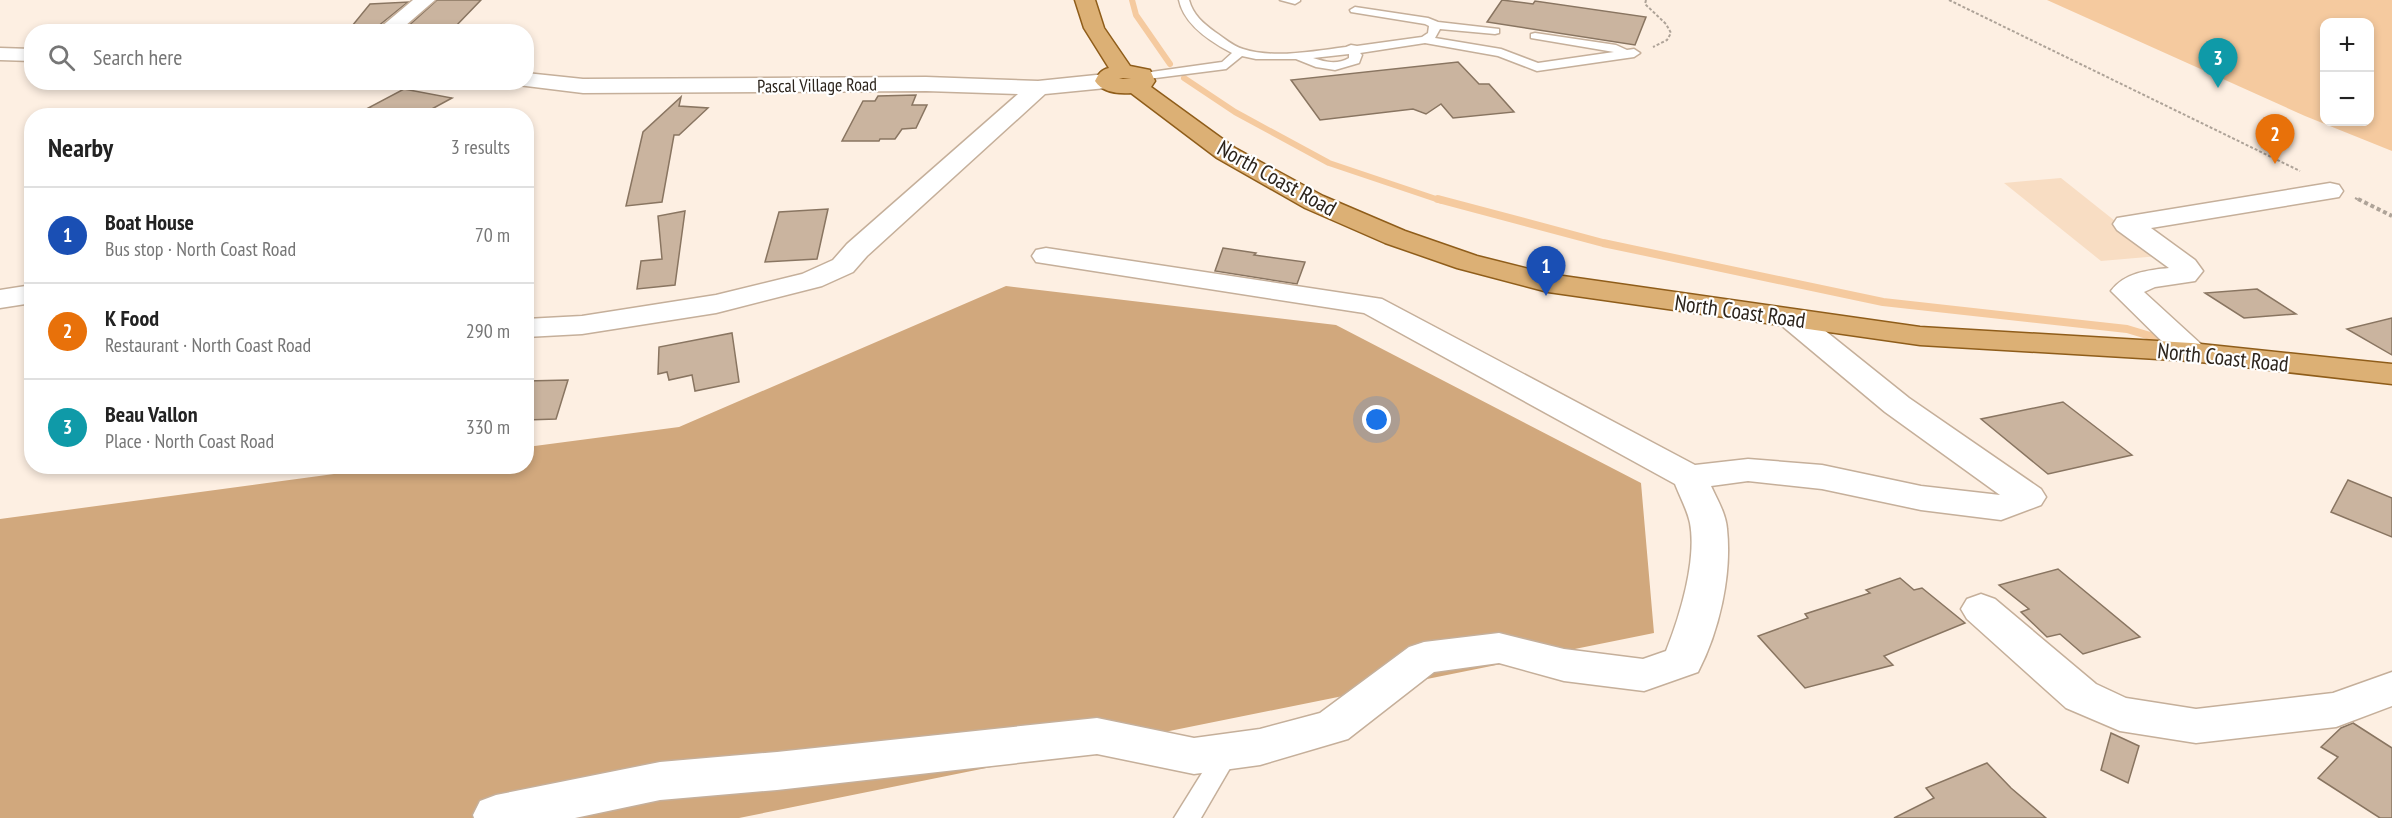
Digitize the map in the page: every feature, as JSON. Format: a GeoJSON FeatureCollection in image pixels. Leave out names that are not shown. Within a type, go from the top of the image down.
{"type":"FeatureCollection","features":[{"type":"Feature","properties":{"kind":"main road","name":"North Coast Road"},"geometry":{"type":"LineString","coordinates":[[1085,0],[1094,28],[1127,79],[1226,153],[1314,202],[1395,237],[1467,262],[1548,283],[1792,320],[1920,336],[2191,352],[2392,374]]}},
{"type":"Feature","properties":{"kind":"street"},"geometry":{"type":"LineString","coordinates":[[395,24],[425,0]]}},
{"type":"Feature","properties":{"kind":"street"},"geometry":{"type":"LineString","coordinates":[[0,54],[24,55]]}},
{"type":"Feature","properties":{"kind":"street","name":"Pascal Village Road"},"geometry":{"type":"LineString","coordinates":[[534,81],[584,86],[926,84],[1038,88],[1127,79]]}},
{"type":"Feature","properties":{"kind":"street"},"geometry":{"type":"LineString","coordinates":[[534,328],[582,325],[716,304],[812,280],[843,266],[857,250],[1038,88]]}},
{"type":"Feature","properties":{"kind":"street"},"geometry":{"type":"LineString","coordinates":[[2191,352],[2126,291],[2135,282],[2144,279],[2185,275],[2189,271],[2127,224],[2338,192]]}},
{"type":"Feature","properties":{"kind":"street"},"geometry":{"type":"LineString","coordinates":[[1046,256],[1372,305],[1690,477],[1748,470],[1811,476],[1922,498],[2001,508],[2028,496],[1897,405],[1792,320]]}},
{"type":"Feature","properties":{"kind":"street"},"geometry":{"type":"LineString","coordinates":[[0,299],[24,295]]}},
{"type":"Feature","properties":{"kind":"street"},"geometry":{"type":"LineString","coordinates":[[496,815],[660,781],[777,771],[1097,736],[1194,756],[1260,747],[1333,726],[1424,658],[1499,648],[1563,665],[1644,675],[1683,661],[1699,620],[1705,584],[1709,528],[1690,477]]}},
{"type":"Feature","properties":{"kind":"street"},"geometry":{"type":"LineString","coordinates":[[1982,609],[2081,696],[2120,714],[2196,726],[2336,710],[2392,688]]}},
{"type":"Feature","properties":{"kind":"lane"},"geometry":{"type":"LineString","coordinates":[[1184,0],[1185,9],[1199,26],[1240,52],[1296,55],[1318,64],[1343,65],[1355,60],[1356,55],[1352,48],[1425,40],[1502,53],[1537,67],[1629,54]]}},
{"type":"Feature","properties":{"kind":"lane"},"geometry":{"type":"LineString","coordinates":[[1355,10],[1428,21],[1435,25],[1495,31]]}},
{"type":"Feature","properties":{"kind":"lane"},"geometry":{"type":"LineString","coordinates":[[1425,40],[1433,34],[1435,25]]}},
{"type":"Feature","properties":{"kind":"lane"},"geometry":{"type":"LineString","coordinates":[[1534,36],[1616,48],[1629,54]]}},
{"type":"Feature","properties":{"kind":"lane"},"geometry":{"type":"LineString","coordinates":[[1127,79],[1226,65],[1232,62],[1240,52]]}},
{"type":"Feature","properties":{"kind":"lane"},"geometry":{"type":"LineString","coordinates":[[1187,818],[1228,751]]}},
{"type":"Feature","properties":{"kind":"path"},"geometry":{"type":"LineString","coordinates":[[1629,54],[1660,44],[1671,33],[1660,17],[1650,11],[1645,4],[1646,0]]}},
{"type":"Feature","properties":{"kind":"path"},"geometry":{"type":"LineString","coordinates":[[1949,0],[2306,174]]}},
{"type":"Feature","properties":{"kind":"path"},"geometry":{"type":"LineString","coordinates":[[2338,192],[2392,216]]}},
{"type":"Feature","properties":{"kind":"shaded area"},"geometry":{"type":"Polygon","coordinates":[[[2047,0],[2392,0],[2392,151],[2330,126],[2374,126],[2374,18],[2320,18],[2320,122],[2047,0]]]}},
{"type":"Feature","properties":{"kind":"shaded area"},"geometry":{"type":"Polygon","coordinates":[[[2061,178],[2159,256],[2101,261],[2004,183],[2061,178]]]}},
{"type":"Feature","properties":{"kind":"shaded area"},"geometry":{"type":"Polygon","coordinates":[[[1006,286],[1336,325],[1641,483],[1654,633],[739,818],[0,818],[0,519],[334,474],[534,474],[534,446],[679,427],[1006,286]]]}},
{"type":"Feature","properties":{"kind":"building"},"geometry":{"type":"Polygon","coordinates":[[[437,0],[481,0],[458,24],[411,24],[437,0]]]}},
{"type":"Feature","properties":{"kind":"building"},"geometry":{"type":"Polygon","coordinates":[[[1502,0],[1533,4],[1535,1],[1646,17],[1635,45],[1487,22],[1502,0]]]}},
{"type":"Feature","properties":{"kind":"building"},"geometry":{"type":"Polygon","coordinates":[[[408,2],[381,24],[354,24],[370,4],[408,2]]]}},
{"type":"Feature","properties":{"kind":"building"},"geometry":{"type":"Polygon","coordinates":[[[1458,62],[1479,84],[1489,84],[1514,112],[1453,118],[1441,104],[1426,114],[1413,109],[1320,120],[1291,80],[1458,62]]]}},
{"type":"Feature","properties":{"kind":"building"},"geometry":{"type":"Polygon","coordinates":[[[402,90],[452,98],[434,108],[368,108],[402,90]]]}},
{"type":"Feature","properties":{"kind":"building"},"geometry":{"type":"Polygon","coordinates":[[[916,95],[912,105],[927,105],[916,128],[902,129],[895,139],[842,141],[863,101],[875,101],[878,96],[916,95]]]}},
{"type":"Feature","properties":{"kind":"building"},"geometry":{"type":"Polygon","coordinates":[[[681,97],[679,106],[708,108],[679,135],[674,135],[662,202],[626,206],[643,132],[681,97]]]}},
{"type":"Feature","properties":{"kind":"building"},"geometry":{"type":"Polygon","coordinates":[[[828,209],[817,259],[765,262],[779,212],[828,209]]]}},
{"type":"Feature","properties":{"kind":"building"},"geometry":{"type":"Polygon","coordinates":[[[685,211],[675,285],[637,289],[641,261],[662,259],[658,216],[685,211]]]}},
{"type":"Feature","properties":{"kind":"building"},"geometry":{"type":"Polygon","coordinates":[[[1223,248],[1305,262],[1297,284],[1215,271],[1223,248]]]}},
{"type":"Feature","properties":{"kind":"building"},"geometry":{"type":"Polygon","coordinates":[[[2257,289],[2296,314],[2244,318],[2205,293],[2257,289]]]}},
{"type":"Feature","properties":{"kind":"building"},"geometry":{"type":"Polygon","coordinates":[[[2392,318],[2392,355],[2347,329],[2392,318]]]}},
{"type":"Feature","properties":{"kind":"building"},"geometry":{"type":"Polygon","coordinates":[[[732,333],[739,382],[695,391],[692,375],[669,380],[667,372],[658,374],[659,347],[732,333]]]}},
{"type":"Feature","properties":{"kind":"building"},"geometry":{"type":"Polygon","coordinates":[[[568,380],[556,419],[534,420],[534,381],[568,380]]]}},
{"type":"Feature","properties":{"kind":"building"},"geometry":{"type":"Polygon","coordinates":[[[2063,402],[2132,455],[2048,474],[1981,419],[2063,402]]]}},
{"type":"Feature","properties":{"kind":"building"},"geometry":{"type":"Polygon","coordinates":[[[2348,480],[2392,498],[2392,537],[2331,512],[2348,480]]]}},
{"type":"Feature","properties":{"kind":"building"},"geometry":{"type":"Polygon","coordinates":[[[2058,569],[2140,637],[2083,654],[2060,634],[2047,637],[2021,612],[2029,609],[1999,585],[2058,569]]]}},
{"type":"Feature","properties":{"kind":"building"},"geometry":{"type":"Polygon","coordinates":[[[1900,578],[1914,590],[1922,588],[1965,623],[1884,656],[1893,665],[1805,688],[1758,636],[1808,618],[1805,614],[1870,593],[1866,590],[1900,578]]]}},
{"type":"Feature","properties":{"kind":"building"},"geometry":{"type":"Polygon","coordinates":[[[2353,723],[2392,748],[2392,818],[2380,818],[2318,778],[2338,757],[2321,747],[2341,728],[2353,723]]]}},
{"type":"Feature","properties":{"kind":"building"},"geometry":{"type":"Polygon","coordinates":[[[2111,733],[2139,746],[2128,783],[2101,770],[2111,733]]]}},
{"type":"Feature","properties":{"kind":"building"},"geometry":{"type":"Polygon","coordinates":[[[1987,763],[2011,788],[2046,818],[1894,818],[1934,798],[1926,788],[1987,763]]]}},
{"type":"Feature","properties":{"kind":"waterway"},"geometry":{"type":"LineString","coordinates":[[1132,0],[1136,15],[1170,64]]}},
{"type":"Feature","properties":{"kind":"waterway"},"geometry":{"type":"LineString","coordinates":[[1184,78],[1235,112],[1329,163],[1442,201]]}},
{"type":"Feature","properties":{"kind":"waterway"},"geometry":{"type":"LineString","coordinates":[[1438,199],[1603,243],[1883,302],[2127,329],[2170,342]]}},
{"type":"Feature","properties":{"kind":"place","name":"Beau Vallon"},"geometry":{"type":"Point","coordinates":[2218,88]}},
{"type":"Feature","properties":{"kind":"place","name":"K Food"},"geometry":{"type":"Point","coordinates":[2275,164]}},
{"type":"Feature","properties":{"kind":"place","name":"Boat House"},"geometry":{"type":"Point","coordinates":[1546,296]}}]}
